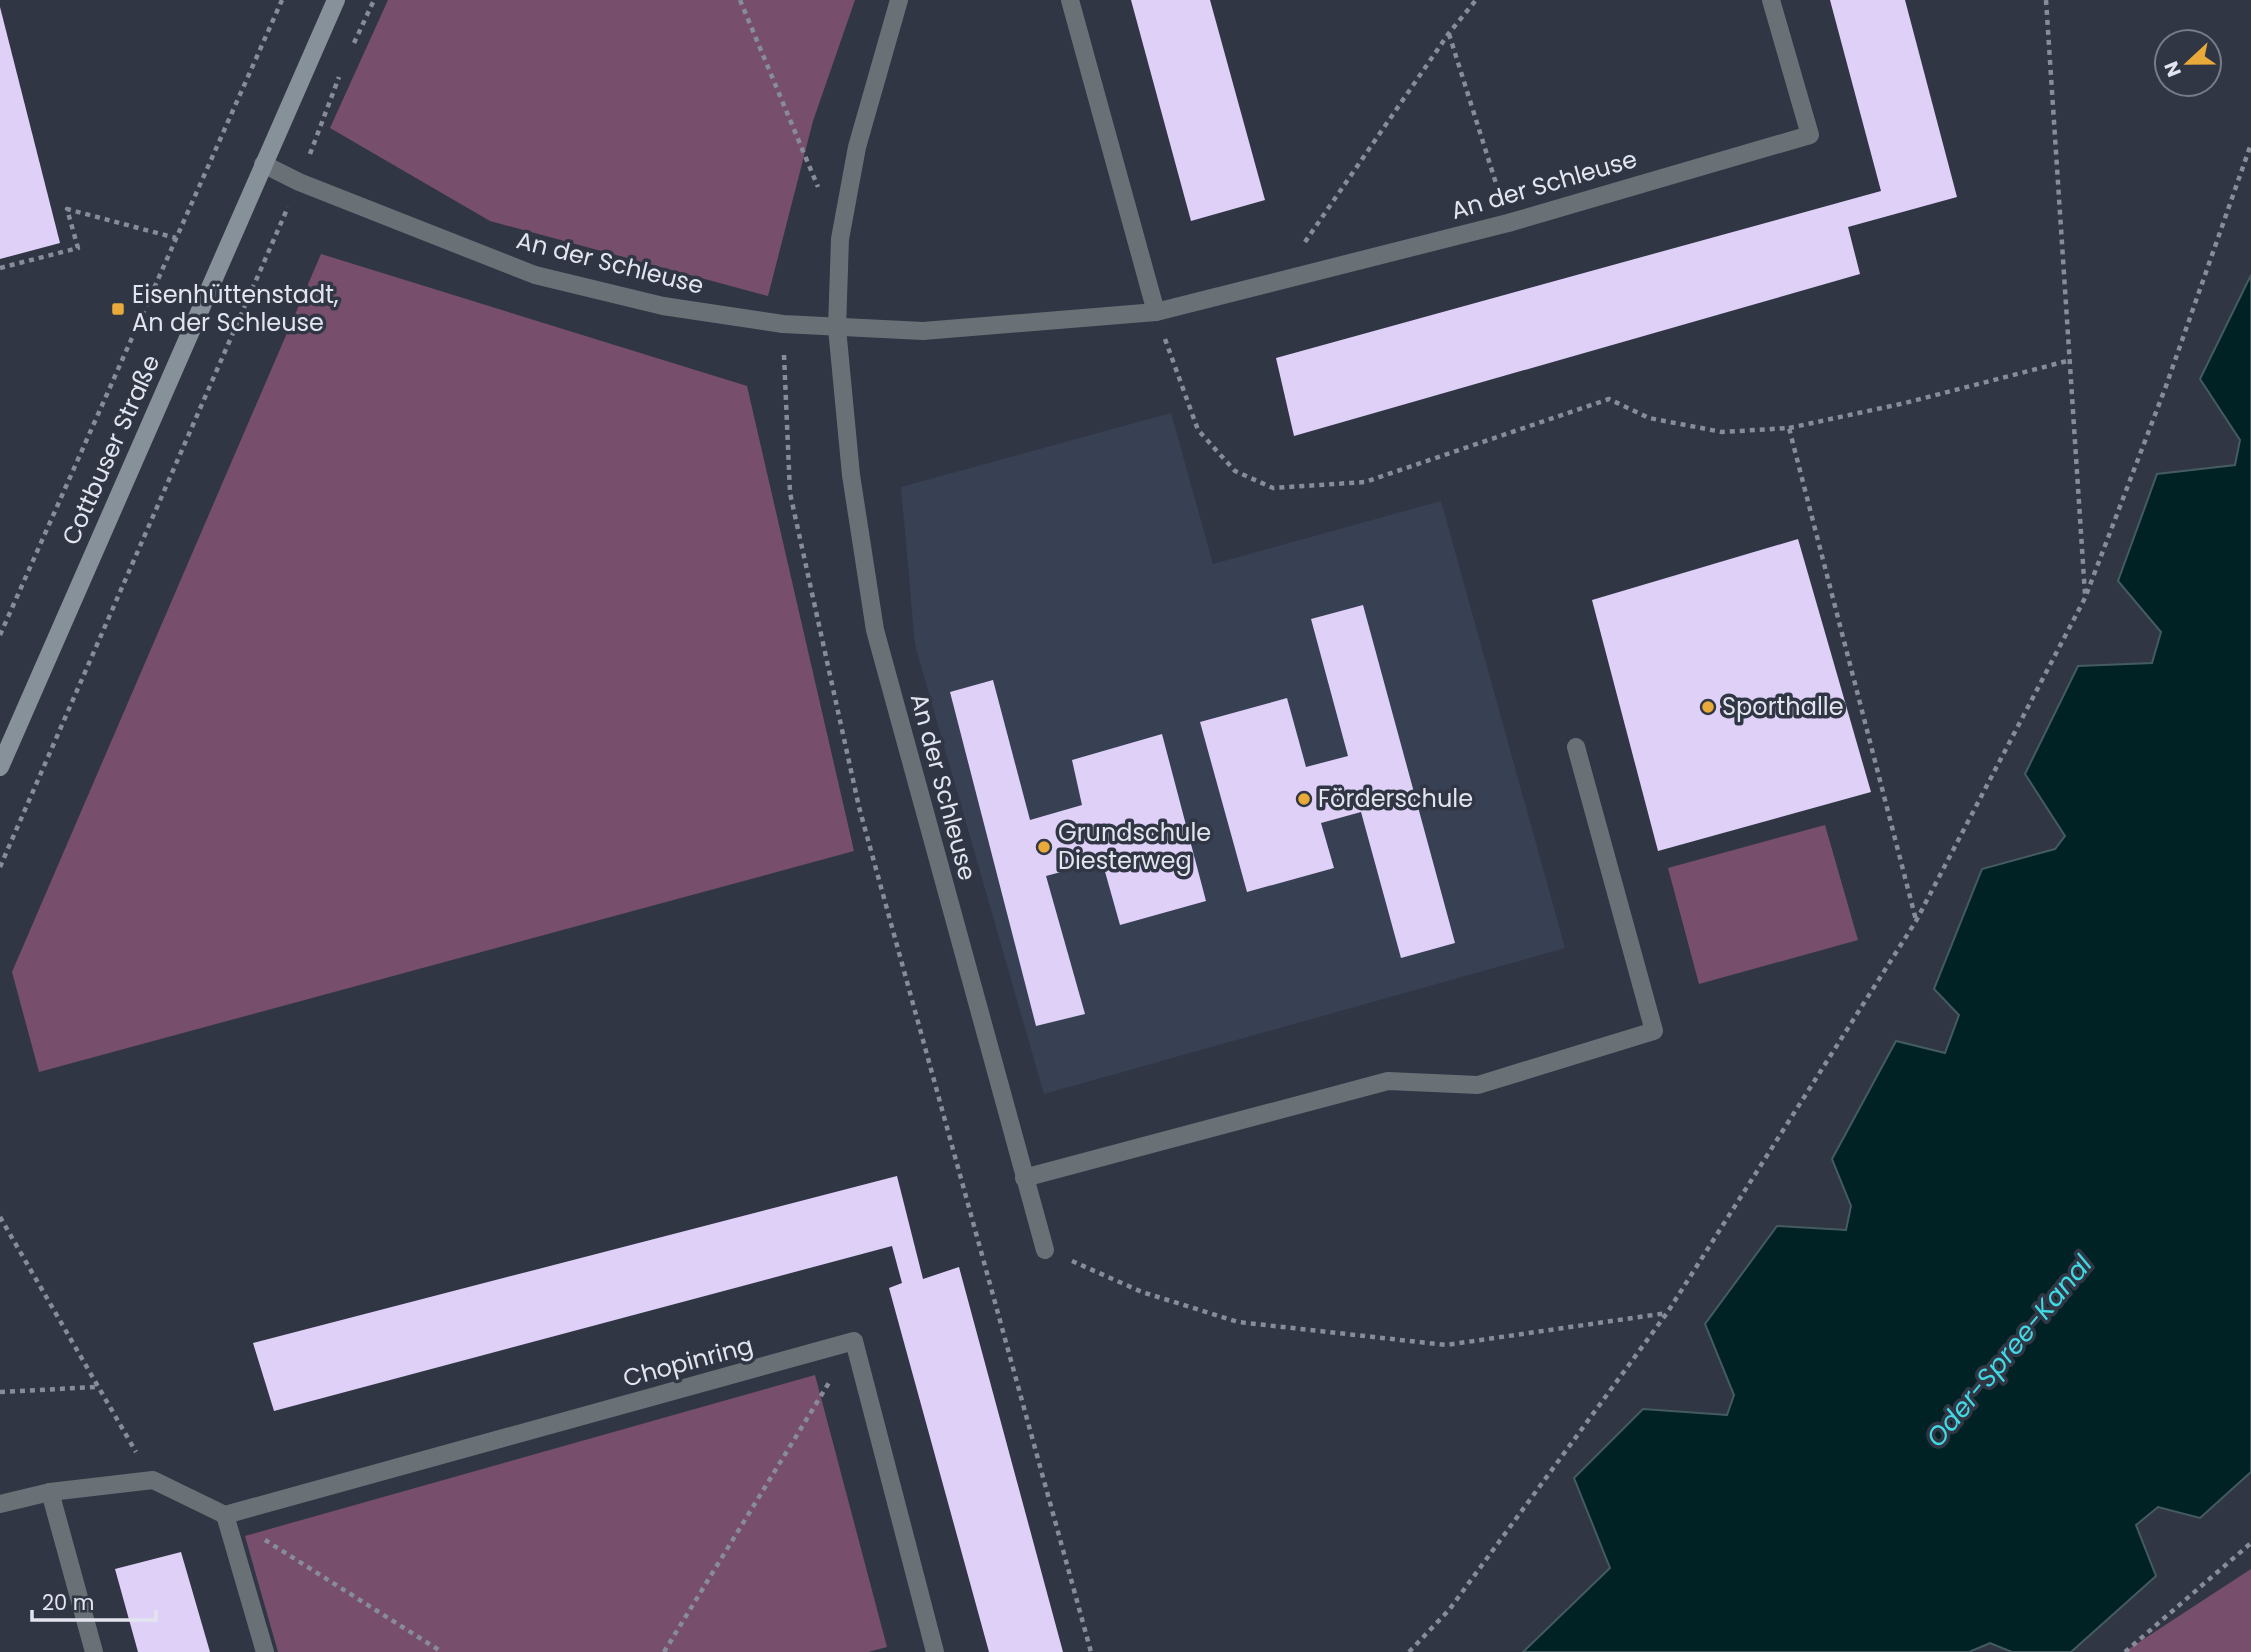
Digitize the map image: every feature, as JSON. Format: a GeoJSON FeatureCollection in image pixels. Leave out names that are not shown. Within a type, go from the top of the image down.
{"type":"FeatureCollection","features":[{"type":"Feature","properties":{"kind":"street","name":"Cottbuser Straße"},"geometry":{"type":"LineString","coordinates":[[0,767],[336,0]]}},
{"type":"Feature","properties":{"kind":"street","name":"An der Schleuse"},"geometry":{"type":"LineString","coordinates":[[899,0],[857,147],[840,239],[837,328],[851,475],[875,630],[1045,1250]]}},
{"type":"Feature","properties":{"kind":"street"},"geometry":{"type":"LineString","coordinates":[[1070,0],[1156,312]]}},
{"type":"Feature","properties":{"kind":"street","name":"An der Schleuse"},"geometry":{"type":"LineString","coordinates":[[263,164],[299,182],[535,275],[663,306],[783,324],[923,331],[1156,312],[1508,223],[1810,135],[1769,0]]}},
{"type":"Feature","properties":{"kind":"street"},"geometry":{"type":"LineString","coordinates":[[1024,1178],[1388,1081],[1478,1085],[1654,1031],[1576,747]]}},
{"type":"Feature","properties":{"kind":"street"},"geometry":{"type":"LineString","coordinates":[[854,1341],[935,1652]]}},
{"type":"Feature","properties":{"kind":"street","name":"Chopinring"},"geometry":{"type":"LineString","coordinates":[[225,1515],[854,1341]]}},
{"type":"Feature","properties":{"kind":"street"},"geometry":{"type":"LineString","coordinates":[[0,1504],[50,1492],[153,1480],[225,1515],[265,1652]]}},
{"type":"Feature","properties":{"kind":"street"},"geometry":{"type":"LineString","coordinates":[[50,1492],[94,1652]]}},
{"type":"Feature","properties":{"kind":"path"},"geometry":{"type":"LineString","coordinates":[[0,635],[282,0]]}},
{"type":"Feature","properties":{"kind":"path"},"geometry":{"type":"LineString","coordinates":[[353,45],[374,0]]}},
{"type":"Feature","properties":{"kind":"path"},"geometry":{"type":"LineString","coordinates":[[740,0],[819,189]]}},
{"type":"Feature","properties":{"kind":"path"},"geometry":{"type":"LineString","coordinates":[[1278,280],[1449,33],[1476,0]]}},
{"type":"Feature","properties":{"kind":"path"},"geometry":{"type":"LineString","coordinates":[[2046,0],[2085,598]]}},
{"type":"Feature","properties":{"kind":"path"},"geometry":{"type":"LineString","coordinates":[[1449,33],[1508,223]]}},
{"type":"Feature","properties":{"kind":"path"},"geometry":{"type":"LineString","coordinates":[[0,867],[299,182],[342,68]]}},
{"type":"Feature","properties":{"kind":"path"},"geometry":{"type":"LineString","coordinates":[[1409,1652],[1448,1610],[1667,1313],[1916,920],[2085,598],[2166,386],[2251,144]]}},
{"type":"Feature","properties":{"kind":"path"},"geometry":{"type":"LineString","coordinates":[[0,268],[78,248],[67,209],[176,238]]}},
{"type":"Feature","properties":{"kind":"path"},"geometry":{"type":"LineString","coordinates":[[1156,312],[1198,430],[1235,471],[1273,488],[1365,482],[1608,399],[1649,418],[1722,432],[1789,428],[1905,403],[2071,360]]}},
{"type":"Feature","properties":{"kind":"path"},"geometry":{"type":"LineString","coordinates":[[783,324],[790,493],[859,807],[1091,1652]]}},
{"type":"Feature","properties":{"kind":"path"},"geometry":{"type":"LineString","coordinates":[[1789,428],[1916,920]]}},
{"type":"Feature","properties":{"kind":"path"},"geometry":{"type":"LineString","coordinates":[[0,1217],[96,1388],[153,1480]]}},
{"type":"Feature","properties":{"kind":"path"},"geometry":{"type":"LineString","coordinates":[[1045,1250],[1142,1292],[1238,1322],[1446,1345],[1667,1313]]}},
{"type":"Feature","properties":{"kind":"path"},"geometry":{"type":"LineString","coordinates":[[664,1652],[854,1341]]}},
{"type":"Feature","properties":{"kind":"path"},"geometry":{"type":"LineString","coordinates":[[0,1392],[96,1388]]}},
{"type":"Feature","properties":{"kind":"path"},"geometry":{"type":"LineString","coordinates":[[225,1515],[442,1652]]}},
{"type":"Feature","properties":{"kind":"path"},"geometry":{"type":"LineString","coordinates":[[2125,1652],[2251,1543]]}},
{"type":"Feature","properties":{"kind":"shaded area"},"geometry":{"type":"Polygon","coordinates":[[[388,0],[855,0],[813,121],[768,296],[490,221],[330,128],[388,0]]]}},
{"type":"Feature","properties":{"kind":"shaded area"},"geometry":{"type":"Polygon","coordinates":[[[321,254],[747,386],[854,851],[39,1072],[12,972],[321,254]]]}},
{"type":"Feature","properties":{"kind":"shaded area"},"geometry":{"type":"Polygon","coordinates":[[[1171,413],[1213,564],[1441,501],[1565,948],[1044,1094],[915,645],[901,487],[1171,413]]]}},
{"type":"Feature","properties":{"kind":"shaded area"},"geometry":{"type":"Polygon","coordinates":[[[1825,825],[1858,940],[1699,984],[1668,868],[1825,825]]]}},
{"type":"Feature","properties":{"kind":"shaded area"},"geometry":{"type":"Polygon","coordinates":[[[815,1375],[887,1647],[868,1652],[278,1652],[245,1536],[815,1375]]]}},
{"type":"Feature","properties":{"kind":"shaded area"},"geometry":{"type":"Polygon","coordinates":[[[2251,1569],[2251,1652],[2124,1652],[2251,1569]]]}},
{"type":"Feature","properties":{"kind":"water","name":"Oder-Spree-Kanal"},"geometry":{"type":"Polygon","coordinates":[[[2251,275],[2251,1472],[2200,1518],[2158,1507],[2136,1525],[2156,1576],[2071,1652],[2012,1652],[1990,1643],[1969,1652],[1523,1652],[1610,1568],[1574,1478],[1643,1409],[1727,1415],[1734,1395],[1705,1324],[1777,1226],[1846,1230],[1851,1206],[1832,1159],[1896,1041],[1945,1053],[1959,1015],[1934,989],[1982,869],[2055,849],[2065,836],[2025,774],[2078,666],[2152,663],[2161,632],[2118,581],[2157,474],[2235,465],[2240,440],[2200,379],[2251,275]]]}},
{"type":"Feature","properties":{"kind":"building"},"geometry":{"type":"Polygon","coordinates":[[[1131,0],[1210,0],[1265,200],[1191,221],[1131,0]]]}},
{"type":"Feature","properties":{"kind":"building"},"geometry":{"type":"Polygon","coordinates":[[[1830,0],[1905,0],[1957,197],[1848,227],[1860,274],[1294,436],[1276,358],[1881,191],[1830,0]]]}},
{"type":"Feature","properties":{"kind":"building"},"geometry":{"type":"Polygon","coordinates":[[[0,7],[60,243],[0,259],[0,7]]]}},
{"type":"Feature","properties":{"kind":"building"},"geometry":{"type":"Polygon","coordinates":[[[1798,539],[1871,792],[1658,851],[1592,600],[1798,539]]]}},
{"type":"Feature","properties":{"kind":"building"},"geometry":{"type":"Polygon","coordinates":[[[1363,605],[1455,943],[1401,958],[1361,812],[1321,823],[1334,868],[1247,892],[1200,722],[1287,698],[1306,767],[1348,756],[1311,619],[1363,605]]]}},
{"type":"Feature","properties":{"kind":"building"},"geometry":{"type":"Polygon","coordinates":[[[993,680],[1030,820],[1082,805],[1072,760],[1162,734],[1206,901],[1120,925],[1102,861],[1046,876],[1085,1014],[1036,1026],[950,692],[993,680]]]}},
{"type":"Feature","properties":{"kind":"building"},"geometry":{"type":"Polygon","coordinates":[[[897,1176],[923,1279],[959,1267],[1063,1652],[989,1652],[889,1288],[902,1283],[892,1246],[274,1411],[253,1343],[897,1176]]]}},
{"type":"Feature","properties":{"kind":"building"},"geometry":{"type":"Polygon","coordinates":[[[181,1552],[210,1652],[138,1652],[115,1569],[181,1552]]]}},
{"type":"Feature","properties":{"kind":"place","name":"Eisenhüttenstadt, An der Schleuse"},"geometry":{"type":"Point","coordinates":[118,309]}},
{"type":"Feature","properties":{"kind":"place","name":"Sporthalle"},"geometry":{"type":"Point","coordinates":[1708,707]}},
{"type":"Feature","properties":{"kind":"place","name":"Förderschule"},"geometry":{"type":"Point","coordinates":[1304,799]}},
{"type":"Feature","properties":{"kind":"place","name":"Grundschule Diesterweg"},"geometry":{"type":"Point","coordinates":[1044,847]}}]}
